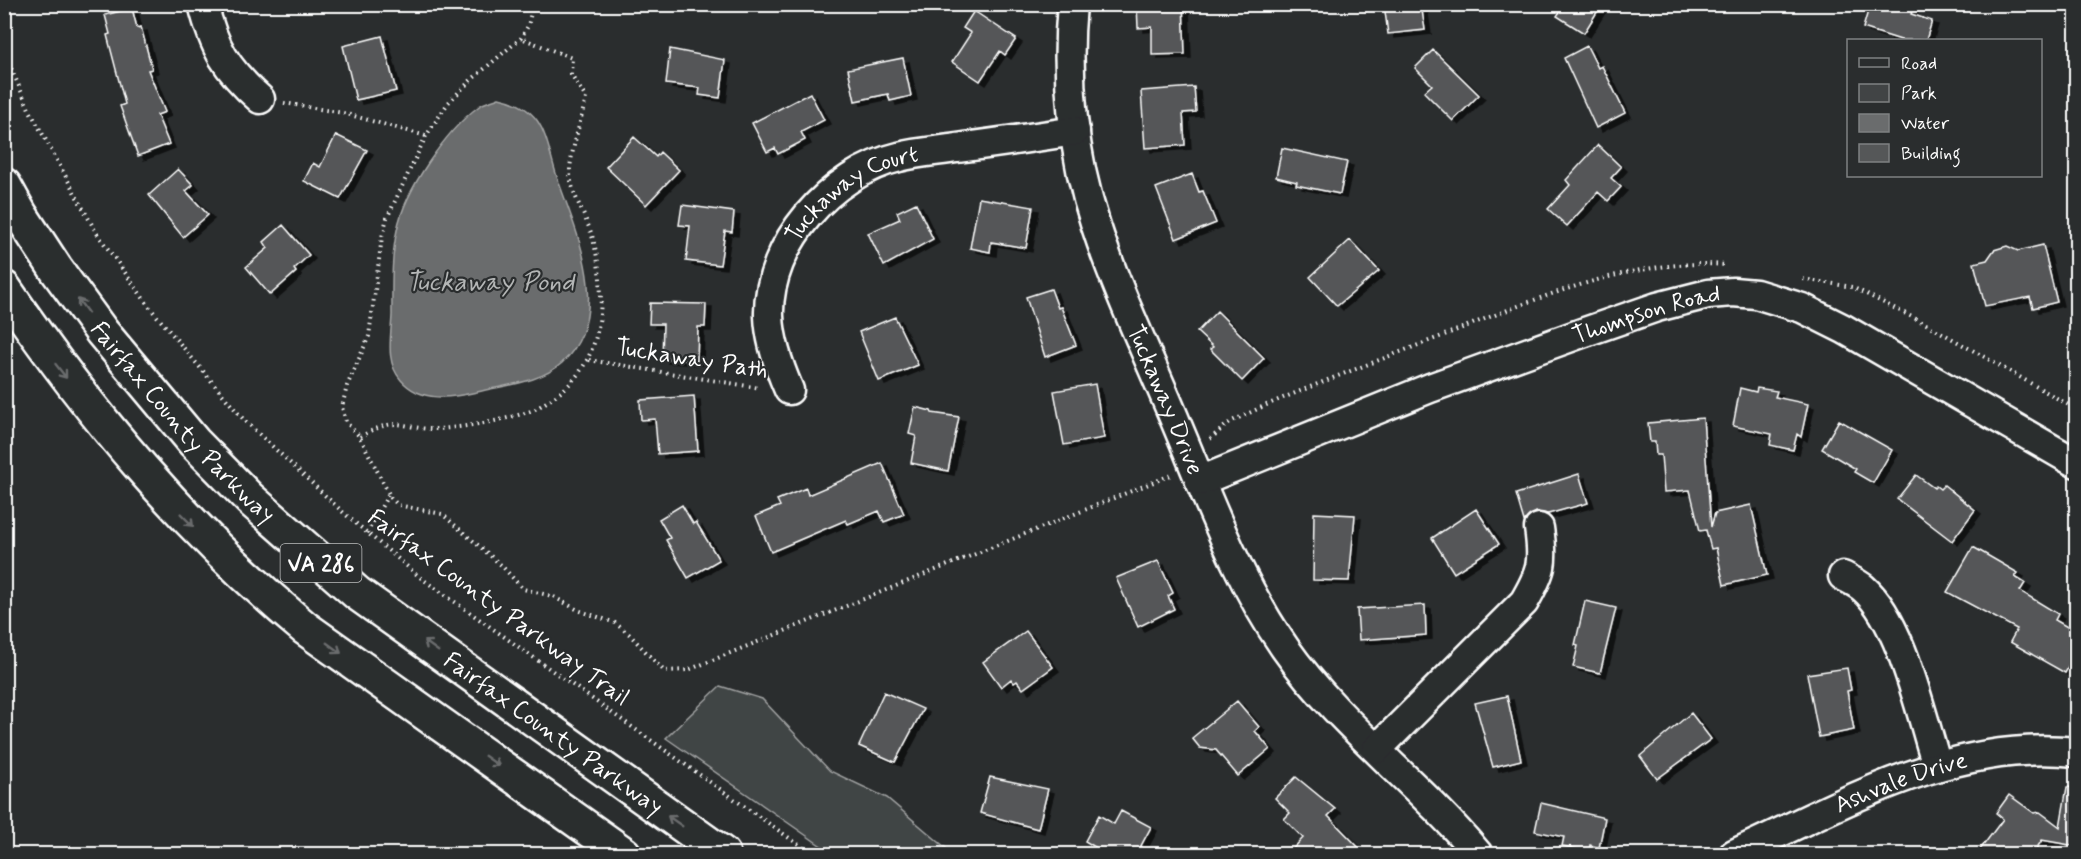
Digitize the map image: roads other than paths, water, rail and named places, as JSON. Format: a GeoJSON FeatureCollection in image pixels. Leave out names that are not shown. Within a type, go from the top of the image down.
{"type":"FeatureCollection","features":[{"type":"Feature","properties":{"kind":"highway","name":"Fairfax County Parkway"},"geometry":{"type":"LineString","coordinates":[[4,185],[56,269],[102,332],[194,442],[250,499],[357,593],[723,855]]}},
{"type":"Feature","properties":{"kind":"highway","name":"VA 286"},"geometry":{"type":"LineString","coordinates":[[4,288],[56,364],[151,482],[265,594],[305,628],[624,855]]}},
{"type":"Feature","properties":{"kind":"street"},"geometry":{"type":"LineString","coordinates":[[203,4],[210,34],[222,59],[238,80],[260,99]]}},
{"type":"Feature","properties":{"kind":"street","name":"Tuckaway Drive"},"geometry":{"type":"LineString","coordinates":[[1072,4],[1071,87],[1075,131],[1095,224],[1227,546],[1246,584],[1286,649],[1316,687],[1478,855]]}},
{"type":"Feature","properties":{"kind":"street","name":"Tuckaway Court"},"geometry":{"type":"LineString","coordinates":[[789,390],[773,344],[769,314],[773,283],[784,254],[804,221],[822,200],[867,168],[898,157],[1075,131]]}},
{"type":"Feature","properties":{"kind":"street","name":"Thompson Road"},"geometry":{"type":"LineString","coordinates":[[1200,481],[1430,388],[1582,333],[1708,294],[1733,292],[1756,294],[1802,308],[1844,329],[2076,463]]}},
{"type":"Feature","properties":{"kind":"street"},"geometry":{"type":"LineString","coordinates":[[1377,749],[1524,602],[1538,578],[1543,557],[1539,528]]}},
{"type":"Feature","properties":{"kind":"street"},"geometry":{"type":"LineString","coordinates":[[1843,576],[1862,588],[1880,607],[1894,630],[1937,765]]}},
{"type":"Feature","properties":{"kind":"street","name":"Ashvale Drive"},"geometry":{"type":"LineString","coordinates":[[1734,855],[1887,784],[1937,765],[2002,752],[2033,750],[2076,752]]}},
{"type":"Feature","properties":{"kind":"water","name":"Tuckaway Pond"},"geometry":{"type":"Polygon","coordinates":[[[499,98],[527,110],[542,128],[574,224],[587,273],[589,298],[586,322],[578,344],[562,363],[543,375],[467,394],[447,397],[427,395],[409,387],[401,380],[391,358],[392,272],[397,230],[409,197],[428,162],[440,146],[478,107],[499,98]]]}}]}
